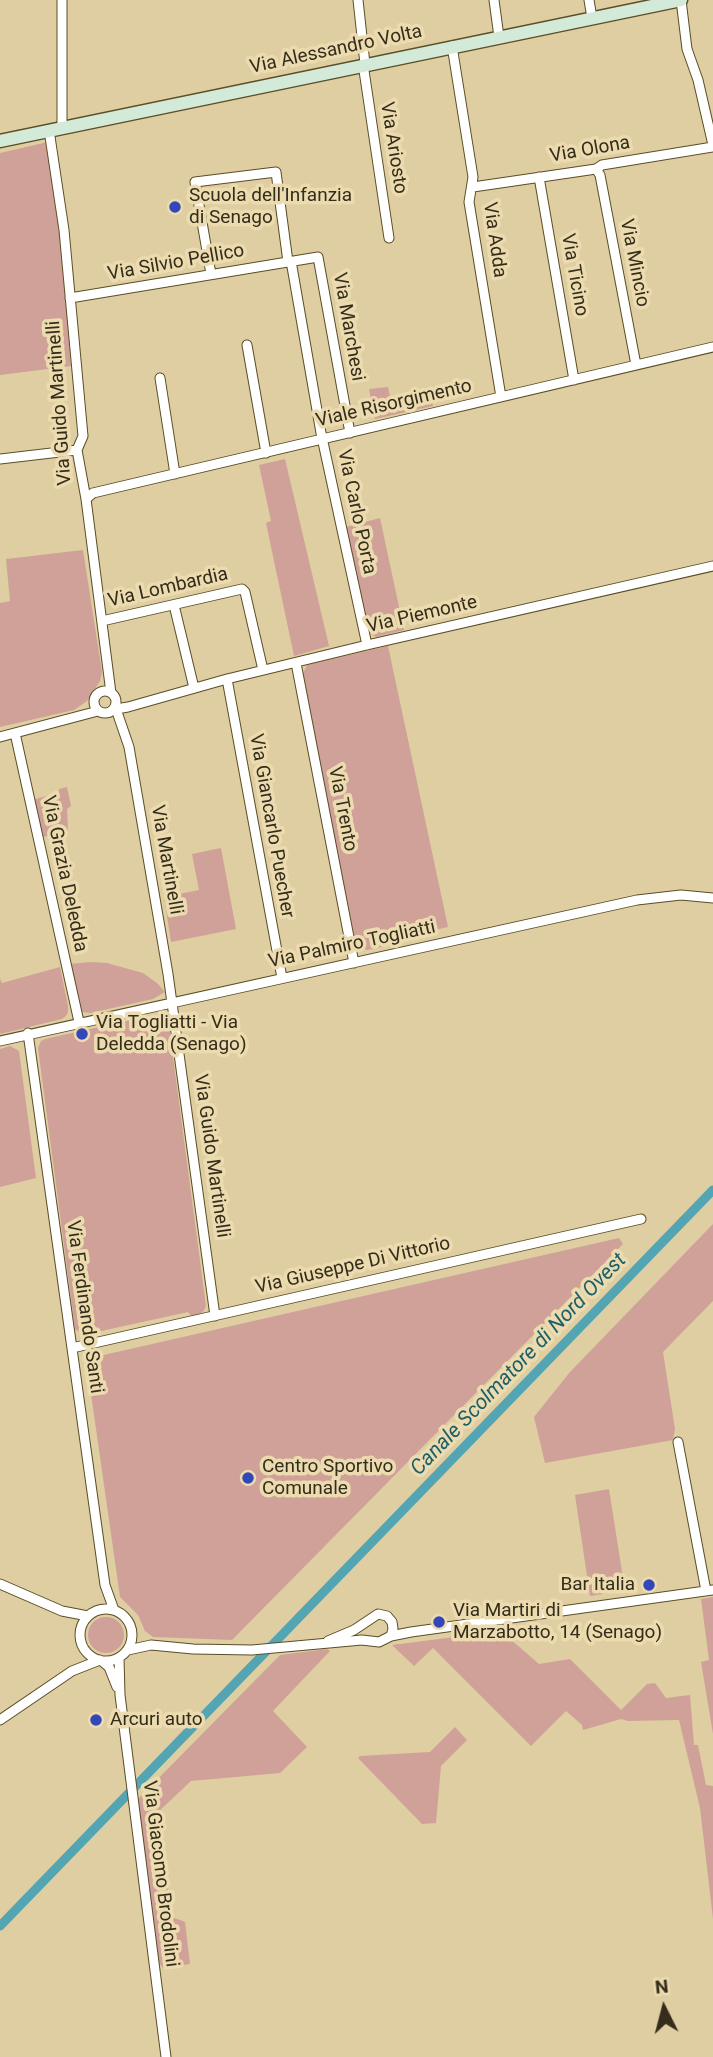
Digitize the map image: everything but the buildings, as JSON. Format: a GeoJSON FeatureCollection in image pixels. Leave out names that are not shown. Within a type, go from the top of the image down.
{"type":"FeatureCollection","features":[{"type":"Feature","properties":{"kind":"street","name":"Via Guido Martinelli"},"geometry":{"type":"LineString","coordinates":[[62,0],[56,129],[83,436],[77,450],[86,499],[109,674],[109,693]]}},
{"type":"Feature","properties":{"kind":"street","name":"Via Ariosto"},"geometry":{"type":"LineString","coordinates":[[358,0],[364,64],[389,238]]}},
{"type":"Feature","properties":{"kind":"street"},"geometry":{"type":"LineString","coordinates":[[494,0],[499,37]]}},
{"type":"Feature","properties":{"kind":"street"},"geometry":{"type":"LineString","coordinates":[[589,0],[592,18]]}},
{"type":"Feature","properties":{"kind":"street","name":"Via Alessandro Volta"},"geometry":{"type":"LineString","coordinates":[[0,141],[681,0],[687,49],[698,80],[713,146]]}},
{"type":"Feature","properties":{"kind":"street","name":"Via Adda"},"geometry":{"type":"LineString","coordinates":[[452,46],[473,177],[469,202],[501,397]]}},
{"type":"Feature","properties":{"kind":"street","name":"Via Olona"},"geometry":{"type":"LineString","coordinates":[[473,187],[596,170],[602,165],[713,146]]}},
{"type":"Feature","properties":{"kind":"street","name":"Via Mincio"},"geometry":{"type":"LineString","coordinates":[[596,170],[600,175],[636,365]]}},
{"type":"Feature","properties":{"kind":"street","name":"Via Carlo Porta"},"geometry":{"type":"LineString","coordinates":[[211,274],[195,181],[276,172],[289,261],[322,439],[367,645]]}},
{"type":"Feature","properties":{"kind":"street","name":"Via Ticino"},"geometry":{"type":"LineString","coordinates":[[539,177],[574,380]]}},
{"type":"Feature","properties":{"kind":"street","name":"Via Marchesi"},"geometry":{"type":"LineString","coordinates":[[289,261],[318,257],[349,433]]}},
{"type":"Feature","properties":{"kind":"street","name":"Via Silvio Pellico"},"geometry":{"type":"LineString","coordinates":[[70,298],[289,261]]}},
{"type":"Feature","properties":{"kind":"street"},"geometry":{"type":"LineString","coordinates":[[247,345],[266,453]]}},
{"type":"Feature","properties":{"kind":"street","name":"Viale Risorgimento"},"geometry":{"type":"LineString","coordinates":[[86,499],[93,493],[713,347]]}},
{"type":"Feature","properties":{"kind":"street"},"geometry":{"type":"LineString","coordinates":[[160,377],[175,474]]}},
{"type":"Feature","properties":{"kind":"street"},"geometry":{"type":"LineString","coordinates":[[0,459],[77,450]]}},
{"type":"Feature","properties":{"kind":"street","name":"Via Piemonte"},"geometry":{"type":"LineString","coordinates":[[106,709],[136,704],[367,645],[713,566]]}},
{"type":"Feature","properties":{"kind":"street","name":"Via Lombardia"},"geometry":{"type":"LineString","coordinates":[[102,621],[242,589],[245,592],[263,670]]}},
{"type":"Feature","properties":{"kind":"street"},"geometry":{"type":"LineString","coordinates":[[174,605],[194,688]]}},
{"type":"Feature","properties":{"kind":"street","name":"Via Trento"},"geometry":{"type":"LineString","coordinates":[[296,663],[354,963]]}},
{"type":"Feature","properties":{"kind":"street","name":"Via Giancarlo Puecher"},"geometry":{"type":"LineString","coordinates":[[227,680],[282,978]]}},
{"type":"Feature","properties":{"kind":"street"},"geometry":{"type":"LineString","coordinates":[[123,726],[96,695],[109,693],[136,704]]}},
{"type":"Feature","properties":{"kind":"street"},"geometry":{"type":"LineString","coordinates":[[0,737],[106,709],[116,701],[109,693]]}},
{"type":"Feature","properties":{"kind":"street"},"geometry":{"type":"LineString","coordinates":[[123,726],[125,714],[136,704]]}},
{"type":"Feature","properties":{"kind":"street","name":"Via Martinelli"},"geometry":{"type":"LineString","coordinates":[[123,726],[129,747],[172,1002]]}},
{"type":"Feature","properties":{"kind":"street","name":"Via Grazia Deledda"},"geometry":{"type":"LineString","coordinates":[[15,733],[79,1022]]}},
{"type":"Feature","properties":{"kind":"street","name":"Via Palmiro Togliatti"},"geometry":{"type":"LineString","coordinates":[[0,1041],[637,900],[681,895],[713,898]]}},
{"type":"Feature","properties":{"kind":"street","name":"Via Guido Martinelli"},"geometry":{"type":"LineString","coordinates":[[172,1002],[215,1316]]}},
{"type":"Feature","properties":{"kind":"street","name":"Via Ferdinando Santi"},"geometry":{"type":"LineString","coordinates":[[28,1034],[105,1585],[114,1610]]}},
{"type":"Feature","properties":{"kind":"street","name":"Via Giuseppe Di Vittorio"},"geometry":{"type":"LineString","coordinates":[[72,1348],[641,1219]]}},
{"type":"Feature","properties":{"kind":"street"},"geometry":{"type":"LineString","coordinates":[[0,1720],[72,1671],[119,1658],[128,1650],[151,1645],[252,1650],[371,1639],[379,1642],[391,1636],[411,1632],[709,1590],[678,1442]]}},
{"type":"Feature","properties":{"kind":"street"},"geometry":{"type":"LineString","coordinates":[[0,1584],[62,1611],[88,1616]]}},
{"type":"Feature","properties":{"kind":"street","name":"Via Ferdinando Santi"},"geometry":{"type":"LineString","coordinates":[[98,1610],[105,1585]]}},
{"type":"Feature","properties":{"kind":"street"},"geometry":{"type":"LineString","coordinates":[[80,1629],[88,1616],[98,1610],[114,1610],[127,1618],[133,1632],[151,1645]]}},
{"type":"Feature","properties":{"kind":"street"},"geometry":{"type":"LineString","coordinates":[[62,1611],[80,1629],[83,1647],[93,1658],[101,1661]]}},
{"type":"Feature","properties":{"kind":"street"},"geometry":{"type":"LineString","coordinates":[[320,1644],[366,1623],[372,1616],[381,1614],[390,1619],[393,1625],[391,1636]]}},
{"type":"Feature","properties":{"kind":"street"},"geometry":{"type":"LineString","coordinates":[[366,1623],[366,1632],[371,1639]]}},
{"type":"Feature","properties":{"kind":"street"},"geometry":{"type":"LineString","coordinates":[[393,1625],[411,1632]]}},
{"type":"Feature","properties":{"kind":"street"},"geometry":{"type":"LineString","coordinates":[[128,1650],[133,1632]]}},
{"type":"Feature","properties":{"kind":"street"},"geometry":{"type":"LineString","coordinates":[[72,1671],[83,1647]]}},
{"type":"Feature","properties":{"kind":"street","name":"Via Giacomo Brodolini"},"geometry":{"type":"LineString","coordinates":[[119,1658],[120,1695],[166,2057]]}},
{"type":"Feature","properties":{"kind":"street","name":"Via Giacomo Brodolini"},"geometry":{"type":"LineString","coordinates":[[101,1661],[108,1667],[120,1695]]}},
{"type":"Feature","properties":{"kind":"shaded area"},"geometry":{"type":"Polygon","coordinates":[[[48,142],[65,279],[71,366],[0,375],[0,153],[48,142]]]}},
{"type":"Feature","properties":{"kind":"shaded area"},"geometry":{"type":"Polygon","coordinates":[[[388,387],[391,401],[426,395],[426,391],[431,395],[433,406],[375,419],[369,389],[388,387]]]}},
{"type":"Feature","properties":{"kind":"shaded area"},"geometry":{"type":"Polygon","coordinates":[[[285,459],[329,646],[294,656],[266,523],[271,521],[259,465],[285,459]]]}},
{"type":"Feature","properties":{"kind":"shaded area"},"geometry":{"type":"Polygon","coordinates":[[[380,518],[404,630],[376,637],[368,632],[346,527],[380,518]]]}},
{"type":"Feature","properties":{"kind":"shaded area"},"geometry":{"type":"Polygon","coordinates":[[[83,550],[102,672],[100,681],[87,701],[74,710],[0,727],[0,603],[10,601],[6,559],[83,550]]]}},
{"type":"Feature","properties":{"kind":"shaded area"},"geometry":{"type":"Polygon","coordinates":[[[388,646],[448,927],[385,941],[385,946],[367,950],[356,946],[302,675],[307,665],[388,646]]]}},
{"type":"Feature","properties":{"kind":"shaded area"},"geometry":{"type":"Polygon","coordinates":[[[67,787],[71,806],[67,809],[68,831],[43,837],[35,799],[59,793],[59,789],[67,787]]]}},
{"type":"Feature","properties":{"kind":"shaded area"},"geometry":{"type":"Polygon","coordinates":[[[221,848],[236,929],[171,942],[164,897],[199,890],[192,854],[221,848]]]}},
{"type":"Feature","properties":{"kind":"shaded area"},"geometry":{"type":"Polygon","coordinates":[[[107,963],[143,973],[165,992],[153,999],[90,1013],[82,1012],[70,964],[107,963]]]}},
{"type":"Feature","properties":{"kind":"shaded area"},"geometry":{"type":"Polygon","coordinates":[[[60,967],[68,1006],[66,1016],[0,1034],[0,979],[2,983],[60,967]]]}},
{"type":"Feature","properties":{"kind":"shaded area"},"geometry":{"type":"Polygon","coordinates":[[[158,1014],[168,1019],[206,1306],[203,1312],[192,1317],[188,1312],[83,1335],[75,1329],[38,1048],[45,1039],[158,1014]]]}},
{"type":"Feature","properties":{"kind":"shaded area"},"geometry":{"type":"Polygon","coordinates":[[[10,1046],[19,1051],[36,1178],[0,1187],[0,1049],[10,1046]]]}},
{"type":"Feature","properties":{"kind":"shaded area"},"geometry":{"type":"Polygon","coordinates":[[[713,1224],[713,1301],[663,1352],[675,1429],[673,1440],[545,1463],[534,1417],[570,1372],[713,1224]]]}},
{"type":"Feature","properties":{"kind":"shaded area","name":"Centro Sportivo Comunale"},"geometry":{"type":"Polygon","coordinates":[[[619,1238],[623,1244],[232,1640],[153,1637],[145,1631],[138,1615],[120,1597],[86,1359],[619,1238]]]}},
{"type":"Feature","properties":{"kind":"shaded area"},"geometry":{"type":"Polygon","coordinates":[[[609,1489],[625,1591],[615,1592],[613,1585],[602,1587],[603,1594],[590,1596],[575,1495],[609,1489]]]}},
{"type":"Feature","properties":{"kind":"shaded area"},"geometry":{"type":"Polygon","coordinates":[[[713,1597],[713,1734],[701,1662],[709,1660],[701,1599],[713,1597]]]}},
{"type":"Feature","properties":{"kind":"shaded area"},"geometry":{"type":"Polygon","coordinates":[[[106,1617],[119,1622],[124,1635],[119,1648],[106,1653],[93,1648],[88,1635],[93,1622],[106,1617]]]}},
{"type":"Feature","properties":{"kind":"shaded area"},"geometry":{"type":"Polygon","coordinates":[[[501,1631],[539,1664],[570,1659],[621,1710],[647,1684],[655,1683],[666,1698],[690,1695],[694,1745],[698,1745],[706,1785],[713,1786],[713,1919],[700,1808],[679,1720],[621,1719],[583,1730],[582,1725],[566,1711],[531,1746],[433,1648],[414,1666],[392,1645],[501,1631]]]}},
{"type":"Feature","properties":{"kind":"shaded area"},"geometry":{"type":"Polygon","coordinates":[[[327,1649],[330,1651],[273,1711],[307,1747],[280,1773],[191,1781],[157,1813],[172,1917],[185,1922],[190,1964],[163,1968],[159,1963],[138,1799],[280,1655],[327,1649]]]}},
{"type":"Feature","properties":{"kind":"shaded area"},"geometry":{"type":"Polygon","coordinates":[[[455,1727],[467,1740],[441,1766],[436,1823],[422,1824],[358,1758],[430,1752],[455,1727]]]}},
{"type":"Feature","properties":{"kind":"waterway","name":"Canale Scolmatore di Nord Ovest"},"geometry":{"type":"LineString","coordinates":[[0,1926],[713,1190]]}},
{"type":"Feature","properties":{"kind":"place","name":"Scuola dell'Infanzia di Senago"},"geometry":{"type":"Point","coordinates":[175,207]}},
{"type":"Feature","properties":{"kind":"place","name":"Via Togliatti - Via Deledda (Senago)"},"geometry":{"type":"Point","coordinates":[82,1034]}},
{"type":"Feature","properties":{"kind":"place","name":"Centro Sportivo Comunale"},"geometry":{"type":"Point","coordinates":[248,1478]}},
{"type":"Feature","properties":{"kind":"place","name":"Bar Italia"},"geometry":{"type":"Point","coordinates":[649,1585]}},
{"type":"Feature","properties":{"kind":"place","name":"Via Martiri di Marzabotto, 14 (Senago)"},"geometry":{"type":"Point","coordinates":[439,1622]}},
{"type":"Feature","properties":{"kind":"place","name":"Arcuri auto"},"geometry":{"type":"Point","coordinates":[96,1720]}}]}
